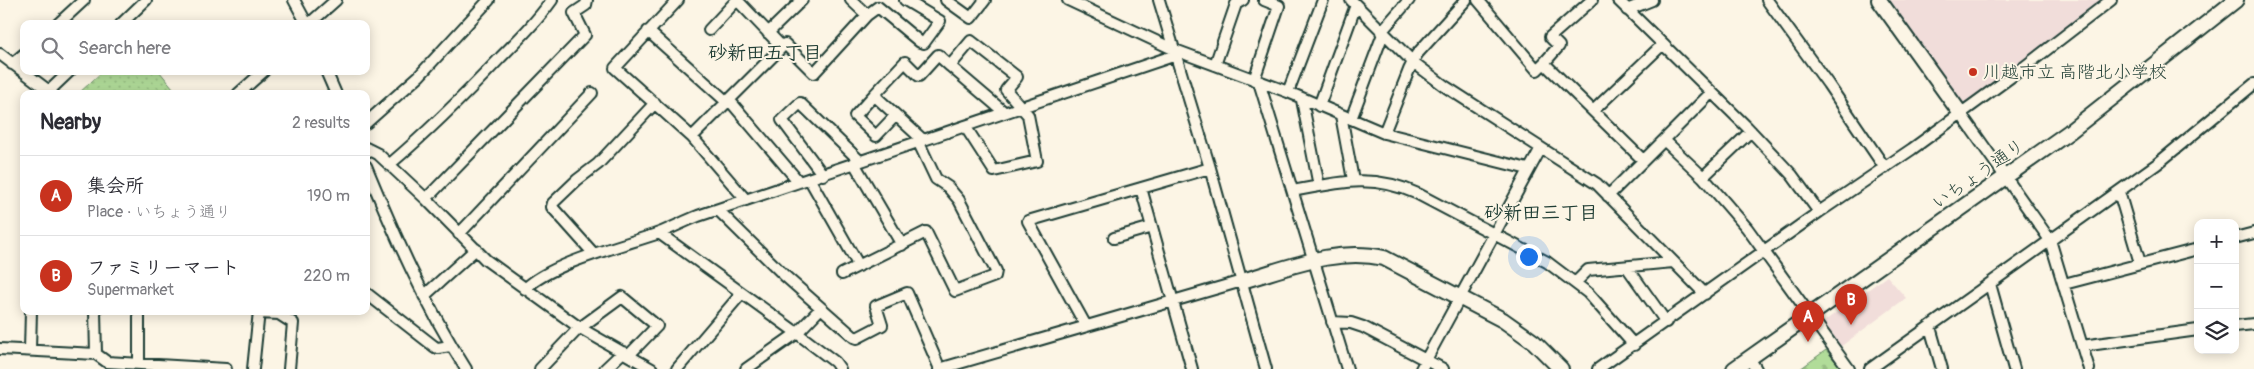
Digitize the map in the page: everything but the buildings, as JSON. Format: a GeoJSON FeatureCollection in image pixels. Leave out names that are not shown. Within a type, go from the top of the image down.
{"type":"FeatureCollection","features":[{"type":"Feature","properties":{"kind":"street"},"geometry":{"type":"LineString","coordinates":[[62,20],[84,0]]}},
{"type":"Feature","properties":{"kind":"street"},"geometry":{"type":"LineString","coordinates":[[125,20],[146,0]]}},
{"type":"Feature","properties":{"kind":"street"},"geometry":{"type":"LineString","coordinates":[[294,0],[306,20]]}},
{"type":"Feature","properties":{"kind":"street"},"geometry":{"type":"LineString","coordinates":[[313,20],[336,0]]}},
{"type":"Feature","properties":{"kind":"street"},"geometry":{"type":"LineString","coordinates":[[370,119],[419,76],[489,0]]}},
{"type":"Feature","properties":{"kind":"street"},"geometry":{"type":"LineString","coordinates":[[390,164],[425,134],[481,78],[543,14],[552,0]]}},
{"type":"Feature","properties":{"kind":"street"},"geometry":{"type":"LineString","coordinates":[[426,198],[585,34],[574,13],[586,5],[587,0]]}},
{"type":"Feature","properties":{"kind":"street"},"geometry":{"type":"LineString","coordinates":[[678,0],[614,68],[692,137],[746,200]]}},
{"type":"Feature","properties":{"kind":"street"},"geometry":{"type":"LineString","coordinates":[[709,30],[737,0],[782,46]]}},
{"type":"Feature","properties":{"kind":"street"},"geometry":{"type":"LineString","coordinates":[[785,0],[794,8]]}},
{"type":"Feature","properties":{"kind":"street"},"geometry":{"type":"LineString","coordinates":[[768,33],[802,0]]}},
{"type":"Feature","properties":{"kind":"street"},"geometry":{"type":"LineString","coordinates":[[851,0],[867,15]]}},
{"type":"Feature","properties":{"kind":"street"},"geometry":{"type":"LineString","coordinates":[[692,137],[785,44],[814,73],[867,15],[878,6],[920,42],[924,42],[940,22],[905,0]]}},
{"type":"Feature","properties":{"kind":"street"},"geometry":{"type":"LineString","coordinates":[[946,0],[971,18],[985,0]]}},
{"type":"Feature","properties":{"kind":"street"},"geometry":{"type":"LineString","coordinates":[[1068,0],[1176,52],[1288,92],[1302,100],[1384,133],[1528,169]]}},
{"type":"Feature","properties":{"kind":"street"},"geometry":{"type":"LineString","coordinates":[[1159,0],[1210,168],[1266,369]]}},
{"type":"Feature","properties":{"kind":"street"},"geometry":{"type":"LineString","coordinates":[[1215,65],[1236,4],[1243,0]]}},
{"type":"Feature","properties":{"kind":"street"},"geometry":{"type":"LineString","coordinates":[[1264,0],[1280,6],[1256,81],[1293,191],[1312,261],[1346,369]]}},
{"type":"Feature","properties":{"kind":"street"},"geometry":{"type":"LineString","coordinates":[[1288,92],[1322,0]]}},
{"type":"Feature","properties":{"kind":"street"},"geometry":{"type":"LineString","coordinates":[[1319,106],[1356,5],[1366,0]]}},
{"type":"Feature","properties":{"kind":"street"},"geometry":{"type":"LineString","coordinates":[[1351,120],[1382,33],[1409,0]]}},
{"type":"Feature","properties":{"kind":"street"},"geometry":{"type":"LineString","coordinates":[[1384,133],[1413,62],[1443,24],[1466,0]]}},
{"type":"Feature","properties":{"kind":"street"},"geometry":{"type":"LineString","coordinates":[[1478,0],[1537,70],[1559,46],[1550,37],[1592,0]]}},
{"type":"Feature","properties":{"kind":"street"},"geometry":{"type":"LineString","coordinates":[[1618,0],[1751,131],[1792,175],[1819,212]]}},
{"type":"Feature","properties":{"kind":"street"},"geometry":{"type":"LineString","coordinates":[[1627,10],[1652,0]]}},
{"type":"Feature","properties":{"kind":"street"},"geometry":{"type":"LineString","coordinates":[[1766,0],[1828,84],[1885,168]]}},
{"type":"Feature","properties":{"kind":"street"},"geometry":{"type":"LineString","coordinates":[[1879,0],[2050,240],[2089,369]]}},
{"type":"Feature","properties":{"kind":"street"},"geometry":{"type":"LineString","coordinates":[[1598,369],[1961,114],[2111,0]]}},
{"type":"Feature","properties":{"kind":"street","name":"いちょう通り"},"geometry":{"type":"LineString","coordinates":[[1734,369],[1752,363],[1810,316],[2083,121],[2236,0]]}},
{"type":"Feature","properties":{"kind":"street"},"geometry":{"type":"LineString","coordinates":[[1356,5],[1413,62],[1446,87],[1597,184],[1705,294]]}},
{"type":"Feature","properties":{"kind":"street"},"geometry":{"type":"LineString","coordinates":[[648,31],[729,102],[804,181],[859,266]]}},
{"type":"Feature","properties":{"kind":"street"},"geometry":{"type":"LineString","coordinates":[[950,66],[973,41],[1017,77],[1006,90],[1028,115],[1037,160],[994,171],[965,126]]}},
{"type":"Feature","properties":{"kind":"street"},"geometry":{"type":"LineString","coordinates":[[1592,110],[1662,45]]}},
{"type":"Feature","properties":{"kind":"street"},"geometry":{"type":"LineString","coordinates":[[524,289],[534,280],[594,254],[659,233],[698,216],[1022,107],[1176,52]]}},
{"type":"Feature","properties":{"kind":"street"},"geometry":{"type":"LineString","coordinates":[[0,54],[20,70]]}},
{"type":"Feature","properties":{"kind":"street"},"geometry":{"type":"LineString","coordinates":[[896,115],[876,136],[855,116],[905,62],[919,76],[938,55],[1004,112]]}},
{"type":"Feature","properties":{"kind":"street"},"geometry":{"type":"LineString","coordinates":[[12,64],[20,57]]}},
{"type":"Feature","properties":{"kind":"street"},"geometry":{"type":"LineString","coordinates":[[1544,63],[1642,160]]}},
{"type":"Feature","properties":{"kind":"street"},"geometry":{"type":"LineString","coordinates":[[27,75],[48,90]]}},
{"type":"Feature","properties":{"kind":"street"},"geometry":{"type":"LineString","coordinates":[[53,90],[66,75]]}},
{"type":"Feature","properties":{"kind":"street"},"geometry":{"type":"LineString","coordinates":[[243,90],[259,75]]}},
{"type":"Feature","properties":{"kind":"street"},"geometry":{"type":"LineString","coordinates":[[328,75],[334,90]]}},
{"type":"Feature","properties":{"kind":"street"},"geometry":{"type":"LineString","coordinates":[[1870,369],[2119,192],[2253,88]]}},
{"type":"Feature","properties":{"kind":"street"},"geometry":{"type":"LineString","coordinates":[[459,234],[592,93]]}},
{"type":"Feature","properties":{"kind":"street"},"geometry":{"type":"LineString","coordinates":[[1608,196],[1711,93]]}},
{"type":"Feature","properties":{"kind":"street"},"geometry":{"type":"LineString","coordinates":[[842,274],[926,232],[955,291],[996,276],[996,271],[959,200],[948,187],[936,178],[920,141],[874,95]]}},
{"type":"Feature","properties":{"kind":"street"},"geometry":{"type":"LineString","coordinates":[[1302,100],[1319,186]]}},
{"type":"Feature","properties":{"kind":"street"},"geometry":{"type":"LineString","coordinates":[[594,254],[552,207],[552,203],[598,164],[655,103]]}},
{"type":"Feature","properties":{"kind":"street"},"geometry":{"type":"LineString","coordinates":[[823,175],[782,120],[800,104],[857,162],[902,245]]}},
{"type":"Feature","properties":{"kind":"street"},"geometry":{"type":"LineString","coordinates":[[1341,115],[1353,180]]}},
{"type":"Feature","properties":{"kind":"street"},"geometry":{"type":"LineString","coordinates":[[1703,177],[1751,131]]}},
{"type":"Feature","properties":{"kind":"street"},"geometry":{"type":"LineString","coordinates":[[1664,140],[1703,177],[1747,228],[1850,369]]}},
{"type":"Feature","properties":{"kind":"street"},"geometry":{"type":"LineString","coordinates":[[1424,364],[1541,148]]}},
{"type":"Feature","properties":{"kind":"street"},"geometry":{"type":"LineString","coordinates":[[370,150],[390,164],[426,198],[486,260],[580,328],[652,369]]}},
{"type":"Feature","properties":{"kind":"street"},"geometry":{"type":"LineString","coordinates":[[1086,326],[1028,221],[1210,168]]}},
{"type":"Feature","properties":{"kind":"street"},"geometry":{"type":"LineString","coordinates":[[370,176],[395,237],[424,296],[450,346],[466,369]]}},
{"type":"Feature","properties":{"kind":"street"},"geometry":{"type":"LineString","coordinates":[[1293,191],[1353,180],[1410,190],[1547,262],[1576,283],[1599,304],[1634,345]]}},
{"type":"Feature","properties":{"kind":"street"},"geometry":{"type":"LineString","coordinates":[[1141,188],[1192,369]]}},
{"type":"Feature","properties":{"kind":"street"},"geometry":{"type":"LineString","coordinates":[[2119,192],[2140,263]]}},
{"type":"Feature","properties":{"kind":"street"},"geometry":{"type":"LineString","coordinates":[[718,210],[821,308],[857,338],[882,325],[876,306],[907,294],[939,369],[1312,261],[1347,254],[1369,254],[1384,258],[1413,271],[1514,327],[1534,342],[1561,369]]}},
{"type":"Feature","properties":{"kind":"street"},"geometry":{"type":"LineString","coordinates":[[1114,238],[1152,227]]}},
{"type":"Feature","properties":{"kind":"street"},"geometry":{"type":"LineString","coordinates":[[659,233],[797,333],[835,362],[840,369]]}},
{"type":"Feature","properties":{"kind":"street"},"geometry":{"type":"LineString","coordinates":[[2239,237],[2254,233]]}},
{"type":"Feature","properties":{"kind":"street"},"geometry":{"type":"LineString","coordinates":[[424,296],[476,249]]}},
{"type":"Feature","properties":{"kind":"street"},"geometry":{"type":"LineString","coordinates":[[2064,284],[2194,250]]}},
{"type":"Feature","properties":{"kind":"street"},"geometry":{"type":"LineString","coordinates":[[1576,283],[1588,270],[1673,262]]}},
{"type":"Feature","properties":{"kind":"street"},"geometry":{"type":"LineString","coordinates":[[1627,267],[1666,322]]}},
{"type":"Feature","properties":{"kind":"street"},"geometry":{"type":"LineString","coordinates":[[1990,284],[2014,369]]}},
{"type":"Feature","properties":{"kind":"street"},"geometry":{"type":"LineString","coordinates":[[677,369],[741,294]]}},
{"type":"Feature","properties":{"kind":"street"},"geometry":{"type":"LineString","coordinates":[[370,296],[435,347],[450,346]]}},
{"type":"Feature","properties":{"kind":"street"},"geometry":{"type":"LineString","coordinates":[[540,369],[580,328],[622,297],[657,326],[626,354],[605,369]]}},
{"type":"Feature","properties":{"kind":"street"},"geometry":{"type":"LineString","coordinates":[[746,369],[797,333],[821,308]]}},
{"type":"Feature","properties":{"kind":"street"},"geometry":{"type":"LineString","coordinates":[[30,315],[30,350]]}},
{"type":"Feature","properties":{"kind":"street"},"geometry":{"type":"LineString","coordinates":[[95,315],[96,354],[107,366],[139,363],[226,369]]}},
{"type":"Feature","properties":{"kind":"street"},"geometry":{"type":"LineString","coordinates":[[139,315],[139,363]]}},
{"type":"Feature","properties":{"kind":"street"},"geometry":{"type":"LineString","coordinates":[[253,369],[259,315]]}},
{"type":"Feature","properties":{"kind":"street"},"geometry":{"type":"LineString","coordinates":[[281,315],[293,323],[289,369]]}},
{"type":"Feature","properties":{"kind":"street"},"geometry":{"type":"LineString","coordinates":[[1332,322],[1351,323],[1364,328],[1424,364],[1443,369]]}},
{"type":"Feature","properties":{"kind":"street"},"geometry":{"type":"LineString","coordinates":[[2239,326],[2254,324]]}},
{"type":"Feature","properties":{"kind":"street"},"geometry":{"type":"LineString","coordinates":[[1930,327],[1942,369]]}},
{"type":"Feature","properties":{"kind":"street"},"geometry":{"type":"LineString","coordinates":[[2082,346],[2194,331]]}},
{"type":"Feature","properties":{"kind":"street"},"geometry":{"type":"LineString","coordinates":[[0,349],[96,354]]}},
{"type":"Feature","properties":{"kind":"shaded area","name":"川越市立 高階北小学校"},"geometry":{"type":"Polygon","coordinates":[[[1887,0],[2102,0],[2055,38],[1961,106],[1887,0]]]}},
{"type":"Feature","properties":{"kind":"shaded area"},"geometry":{"type":"Polygon","coordinates":[[[1887,276],[1906,298],[1840,347],[1824,324],[1826,320],[1887,276]]]}},
{"type":"Feature","properties":{"kind":"green space"},"geometry":{"type":"Polygon","coordinates":[[[99,75],[162,75],[175,90],[82,90],[99,75]]]}},
{"type":"Feature","properties":{"kind":"green space"},"geometry":{"type":"Polygon","coordinates":[[[1826,350],[1842,369],[1800,369],[1826,350]]]}},
{"type":"Feature","properties":{"kind":"place","name":"川越市立 高階北小学校"},"geometry":{"type":"Point","coordinates":[1973,72]}},
{"type":"Feature","properties":{"kind":"place","name":"ファミリーマート"},"geometry":{"type":"Point","coordinates":[1851,325]}},
{"type":"Feature","properties":{"kind":"place","name":"集会所"},"geometry":{"type":"Point","coordinates":[1808,342]}},
{"type":"Feature","properties":{"kind":"district","name":"砂新田五丁目"},"geometry":{"type":"Point","coordinates":[765,52]}},
{"type":"Feature","properties":{"kind":"district","name":"砂新田三丁目"},"geometry":{"type":"Point","coordinates":[1541,212]}}]}
